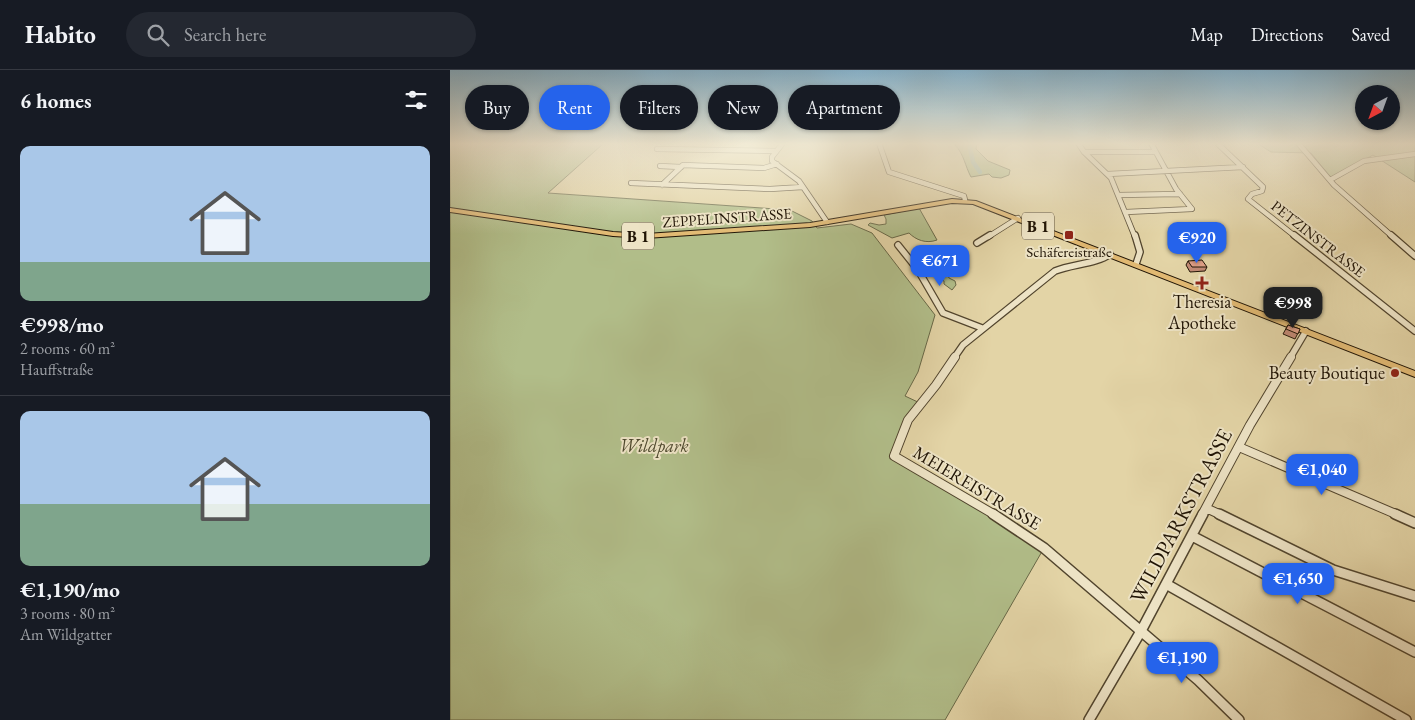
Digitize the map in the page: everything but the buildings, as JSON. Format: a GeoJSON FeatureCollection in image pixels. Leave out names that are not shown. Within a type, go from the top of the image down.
{"type":"FeatureCollection","features":[{"type":"Feature","properties":{"kind":"main road","name":"B 1"},"geometry":{"type":"LineString","coordinates":[[827,222],[952,200],[965,200],[981,204],[1415,374]]}},
{"type":"Feature","properties":{"kind":"main road","name":"ZEPPELINSTRASSE"},"geometry":{"type":"LineString","coordinates":[[450,210],[634,236],[721,232],[827,222]]}},
{"type":"Feature","properties":{"kind":"street"},"geometry":{"type":"LineString","coordinates":[[662,185],[674,173]]}},
{"type":"Feature","properties":{"kind":"street"},"geometry":{"type":"LineString","coordinates":[[791,173],[827,222]]}},
{"type":"Feature","properties":{"kind":"street"},"geometry":{"type":"LineString","coordinates":[[893,173],[964,196],[965,200]]}},
{"type":"Feature","properties":{"kind":"street"},"geometry":{"type":"LineString","coordinates":[[1127,173],[1108,174],[1126,212],[1140,252],[1136,264]]}},
{"type":"Feature","properties":{"kind":"street"},"geometry":{"type":"LineString","coordinates":[[1126,212],[1190,210],[1192,207],[1180,194],[1167,173]]}},
{"type":"Feature","properties":{"kind":"street","name":"PETZINSTRASSE"},"geometry":{"type":"LineString","coordinates":[[1249,173],[1262,187],[1262,190],[1252,194],[1248,199],[1415,331]]}},
{"type":"Feature","properties":{"kind":"street"},"geometry":{"type":"LineString","coordinates":[[1324,173],[1415,256]]}},
{"type":"Feature","properties":{"kind":"street"},"geometry":{"type":"LineString","coordinates":[[1330,180],[1342,173]]}},
{"type":"Feature","properties":{"kind":"street"},"geometry":{"type":"LineString","coordinates":[[631,183],[770,189],[803,187]]}},
{"type":"Feature","properties":{"kind":"street"},"geometry":{"type":"LineString","coordinates":[[1118,195],[1180,194]]}},
{"type":"Feature","properties":{"kind":"street"},"geometry":{"type":"LineString","coordinates":[[977,243],[1018,218]]}},
{"type":"Feature","properties":{"kind":"street"},"geometry":{"type":"LineString","coordinates":[[898,245],[918,270],[943,313],[982,328]]}},
{"type":"Feature","properties":{"kind":"street","name":"MEIEREISTRASSE"},"geometry":{"type":"LineString","coordinates":[[1110,254],[1104,259],[1070,265],[1055,271],[963,345],[936,385],[908,420],[894,456],[1006,522],[1044,548],[1141,631]]}},
{"type":"Feature","properties":{"kind":"street","name":"WILDPARKSTRASSE"},"geometry":{"type":"LineString","coordinates":[[1089,720],[1141,631],[1239,447],[1306,331]]}},
{"type":"Feature","properties":{"kind":"street"},"geometry":{"type":"LineString","coordinates":[[1239,447],[1415,523]]}},
{"type":"Feature","properties":{"kind":"street"},"geometry":{"type":"LineString","coordinates":[[1206,508],[1333,570],[1415,596]]}},
{"type":"Feature","properties":{"kind":"street"},"geometry":{"type":"LineString","coordinates":[[1192,536],[1415,652]]}},
{"type":"Feature","properties":{"kind":"street"},"geometry":{"type":"LineString","coordinates":[[1166,584],[1406,720]]}},
{"type":"Feature","properties":{"kind":"street"},"geometry":{"type":"LineString","coordinates":[[1141,631],[1198,680],[1239,720]]}},
{"type":"Feature","properties":{"kind":"green space","name":"Wildpark"},"geometry":{"type":"Polygon","coordinates":[[[450,173],[570,173],[548,193],[790,210],[812,221],[817,228],[851,224],[872,233],[935,315],[918,372],[905,396],[922,404],[908,420],[894,456],[1044,548],[945,720],[450,720],[450,173]]]}},
{"type":"Feature","properties":{"kind":"green space"},"geometry":{"type":"Polygon","coordinates":[[[969,173],[1009,173],[1001,178],[992,177],[989,174],[971,177],[969,173]]]}},
{"type":"Feature","properties":{"kind":"green space"},"geometry":{"type":"Polygon","coordinates":[[[1327,173],[1340,173],[1331,178],[1327,173]]]}},
{"type":"Feature","properties":{"kind":"green space"},"geometry":{"type":"Polygon","coordinates":[[[1402,173],[1415,173],[1415,182],[1402,173]]]}},
{"type":"Feature","properties":{"kind":"green space"},"geometry":{"type":"Polygon","coordinates":[[[919,208],[937,240],[922,241],[909,233],[892,238],[868,225],[870,223],[886,224],[884,215],[919,208]]]}},
{"type":"Feature","properties":{"kind":"green space"},"geometry":{"type":"Polygon","coordinates":[[[937,246],[937,252],[940,252],[935,259],[945,268],[949,278],[955,281],[956,285],[952,290],[944,284],[944,281],[938,278],[938,273],[927,272],[934,266],[929,258],[933,255],[927,254],[933,252],[926,254],[925,252],[937,246]]]}},
{"type":"Feature","properties":{"kind":"place","name":"Schäfereistraße"},"geometry":{"type":"Point","coordinates":[1069,235]}},
{"type":"Feature","properties":{"kind":"place","name":"Theresia Apotheke"},"geometry":{"type":"Point","coordinates":[1202,283]}},
{"type":"Feature","properties":{"kind":"place","name":"Beauty Boutique"},"geometry":{"type":"Point","coordinates":[1395,373]}}]}
